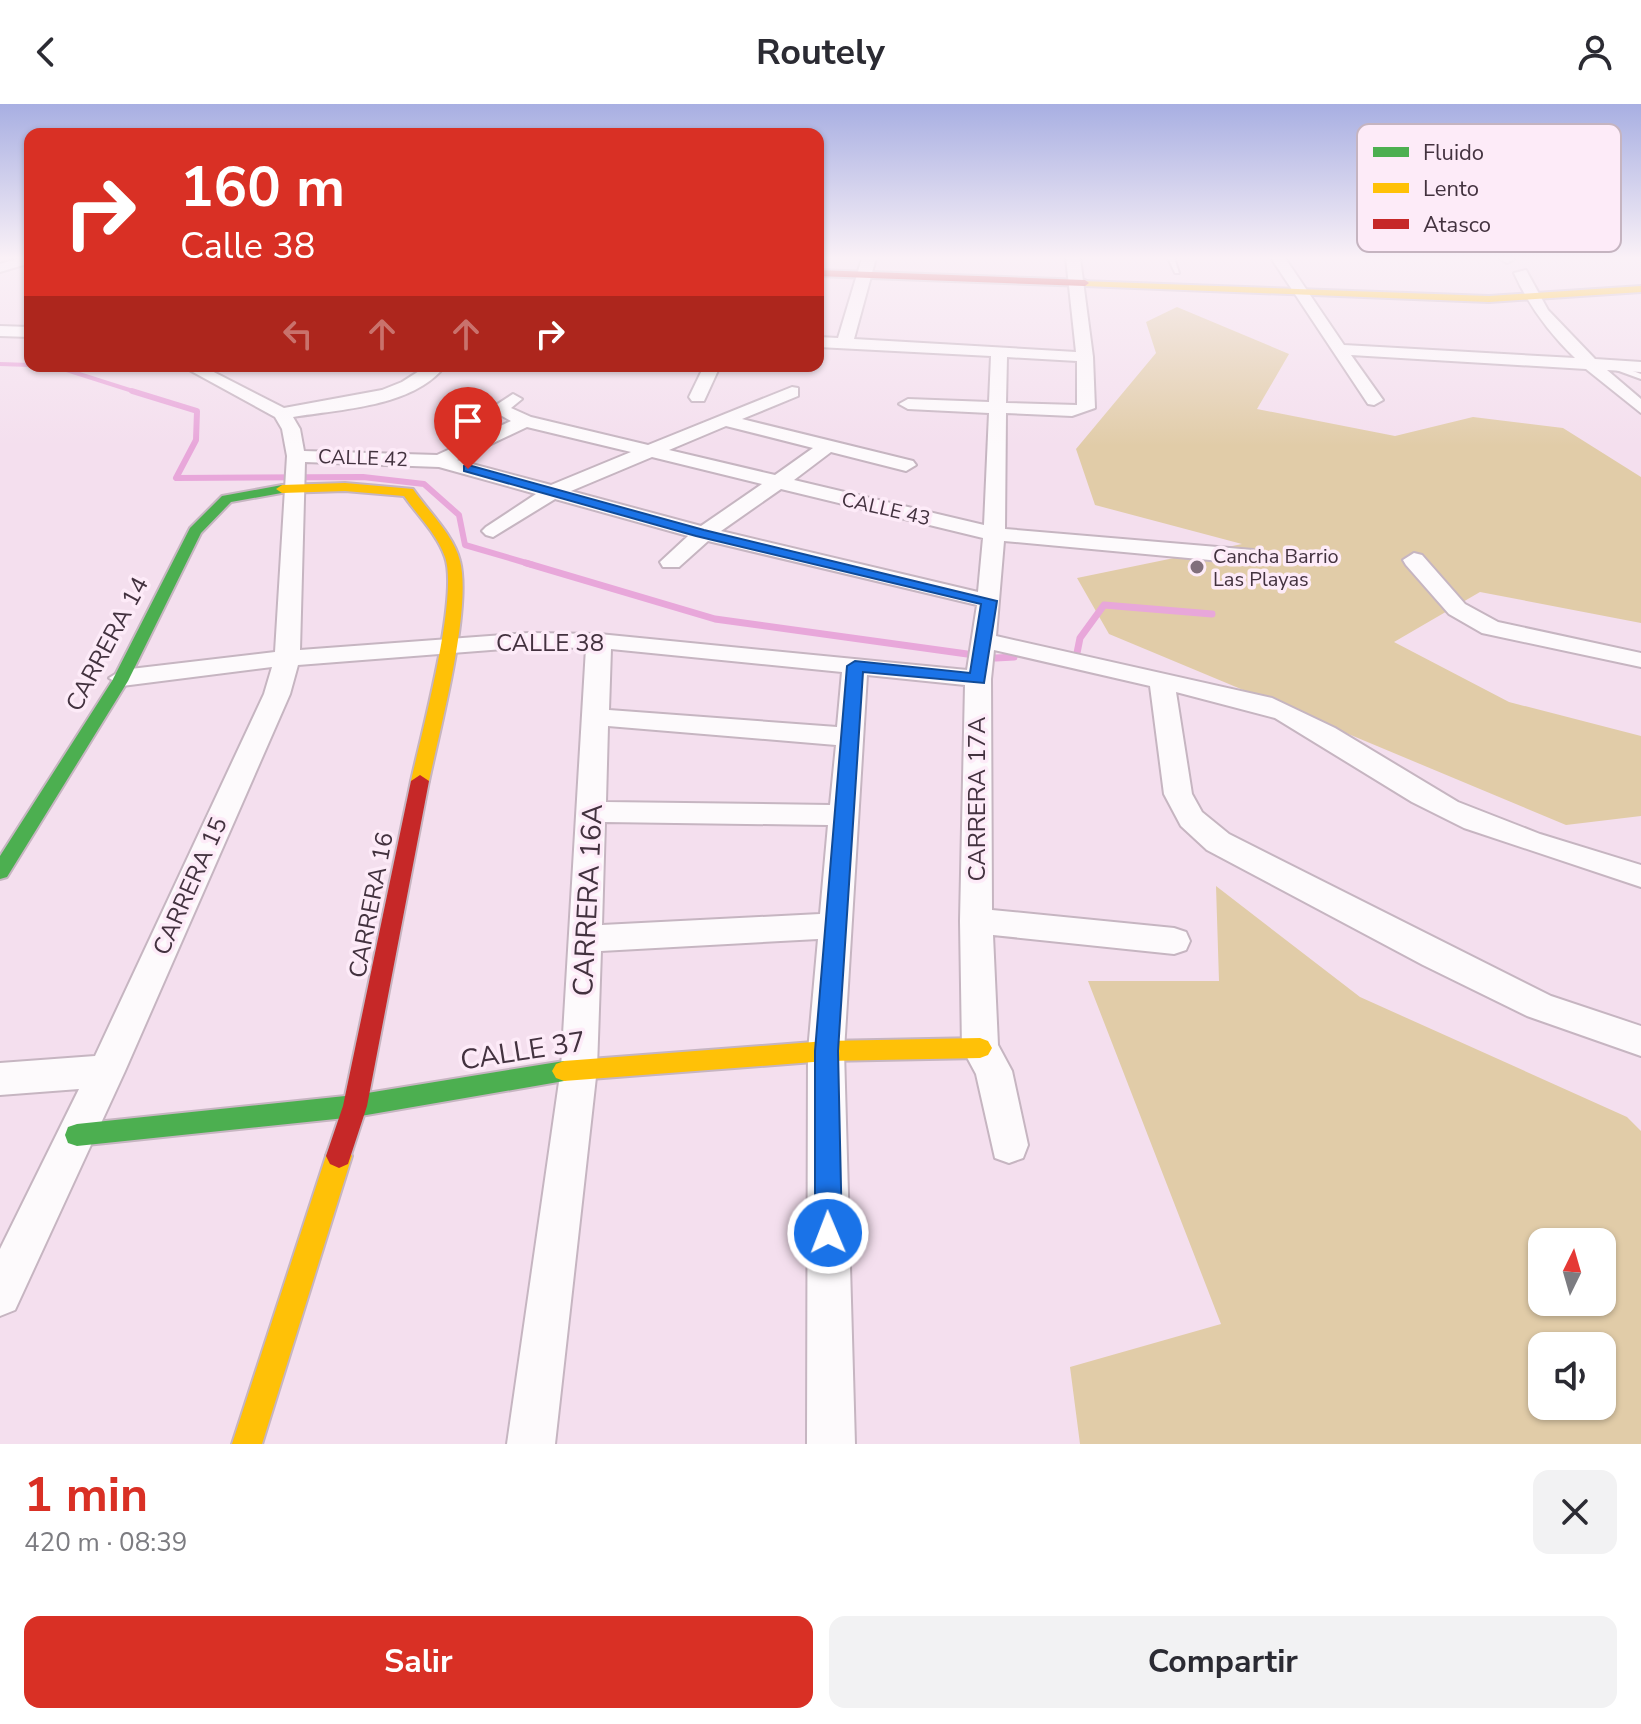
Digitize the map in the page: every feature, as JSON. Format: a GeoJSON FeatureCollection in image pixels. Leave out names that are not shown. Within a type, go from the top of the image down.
{"type":"FeatureCollection","features":[{"type":"Feature","properties":{"kind":"street"},"geometry":{"type":"LineString","coordinates":[[845,342],[851,321]]}},
{"type":"Feature","properties":{"kind":"street"},"geometry":{"type":"LineString","coordinates":[[908,404],[1081,411],[1089,405],[1081,321]]}},
{"type":"Feature","properties":{"kind":"street"},"geometry":{"type":"LineString","coordinates":[[1319,321],[1374,400]]}},
{"type":"Feature","properties":{"kind":"street"},"geometry":{"type":"LineString","coordinates":[[1551,321],[1590,362],[1641,408]]}},
{"type":"Feature","properties":{"kind":"street"},"geometry":{"type":"LineString","coordinates":[[0,331],[24,332]]}},
{"type":"Feature","properties":{"kind":"street"},"geometry":{"type":"LineString","coordinates":[[824,342],[1085,357]]}},
{"type":"Feature","properties":{"kind":"street"},"geometry":{"type":"LineString","coordinates":[[1338,349],[1641,367]]}},
{"type":"Feature","properties":{"kind":"street","name":"CARRERA 17A"},"geometry":{"type":"LineString","coordinates":[[999,353],[1000,409],[994,534],[981,658],[976,921],[980,1048],[994,1071],[1009,1145]]}},
{"type":"Feature","properties":{"kind":"street"},"geometry":{"type":"LineString","coordinates":[[202,372],[282,414],[388,392],[419,382],[430,372]]}},
{"type":"Feature","properties":{"kind":"street"},"geometry":{"type":"LineString","coordinates":[[698,397],[709,372]]}},
{"type":"Feature","properties":{"kind":"street"},"geometry":{"type":"LineString","coordinates":[[493,531],[552,492],[642,451],[728,421],[792,392]]}},
{"type":"Feature","properties":{"kind":"street"},"geometry":{"type":"LineString","coordinates":[[513,399],[499,409],[525,421]]}},
{"type":"Feature","properties":{"kind":"street","name":"CARRERA 15"},"geometry":{"type":"LineString","coordinates":[[0,1295],[107,1071],[277,694],[287,658],[294,474],[291,429],[282,414]]}},
{"type":"Feature","properties":{"kind":"street"},"geometry":{"type":"LineString","coordinates":[[440,461],[525,421]]}},
{"type":"Feature","properties":{"kind":"street","name":"CALLE 43"},"geometry":{"type":"LineString","coordinates":[[525,421],[994,534],[1253,557]]}},
{"type":"Feature","properties":{"kind":"street"},"geometry":{"type":"LineString","coordinates":[[728,421],[906,465]]}},
{"type":"Feature","properties":{"kind":"street"},"geometry":{"type":"LineString","coordinates":[[671,562],[701,533],[779,484],[826,447]]}},
{"type":"Feature","properties":{"kind":"street","name":"CALLE 42"},"geometry":{"type":"LineString","coordinates":[[294,474],[440,461],[701,533],[989,601]]}},
{"type":"Feature","properties":{"kind":"street","name":"CARRERA 16"},"geometry":{"type":"LineString","coordinates":[[247,1444],[355,1106],[455,594],[454,561],[408,492],[294,474]]}},
{"type":"Feature","properties":{"kind":"street","name":"CARRERA 14"},"geometry":{"type":"LineString","coordinates":[[0,872],[122,678],[184,547],[220,504],[294,474]]}},
{"type":"Feature","properties":{"kind":"street"},"geometry":{"type":"LineString","coordinates":[[1414,560],[1457,609],[1490,628],[1641,660]]}},
{"type":"Feature","properties":{"kind":"street","name":"CALLE 38"},"geometry":{"type":"LineString","coordinates":[[122,678],[287,658],[529,640],[599,641],[855,666],[981,658],[1162,681],[1263,704],[1296,715],[1423,796],[1498,832],[1641,876]]}},
{"type":"Feature","properties":{"kind":"street","name":"CARRERA 16A"},"geometry":{"type":"LineString","coordinates":[[531,1444],[579,1068],[599,641]]}},
{"type":"Feature","properties":{"kind":"street"},"geometry":{"type":"LineString","coordinates":[[831,1444],[826,1051],[855,666]]}},
{"type":"Feature","properties":{"kind":"street"},"geometry":{"type":"LineString","coordinates":[[1162,681],[1178,794],[1191,819],[1218,842],[1435,956],[1539,1006],[1641,1041]]}},
{"type":"Feature","properties":{"kind":"street"},"geometry":{"type":"LineString","coordinates":[[595,717],[849,737]]}},
{"type":"Feature","properties":{"kind":"street"},"geometry":{"type":"LineString","coordinates":[[592,812],[843,815]]}},
{"type":"Feature","properties":{"kind":"street"},"geometry":{"type":"LineString","coordinates":[[976,921],[1174,941]]}},
{"type":"Feature","properties":{"kind":"street"},"geometry":{"type":"LineString","coordinates":[[586,939],[835,926]]}},
{"type":"Feature","properties":{"kind":"street","name":"CALLE 37"},"geometry":{"type":"LineString","coordinates":[[77,1135],[355,1106],[579,1068],[826,1051],[980,1048]]}},
{"type":"Feature","properties":{"kind":"street"},"geometry":{"type":"LineString","coordinates":[[0,1079],[107,1071]]}},
{"type":"Feature","properties":{"kind":"lane"},"geometry":{"type":"LineString","coordinates":[[1611,364],[1641,377]]}},
{"type":"Feature","properties":{"kind":"shaded area"},"geometry":{"type":"Polygon","coordinates":[[[1209,321],[1289,354],[1257,409],[1395,436],[1473,417],[1563,428],[1641,477],[1641,623],[1480,592],[1394,642],[1509,702],[1641,736],[1641,816],[1566,825],[1109,634],[1077,578],[1242,544],[1095,505],[1076,449],[1156,353],[1146,322],[1209,321]]]}},
{"type":"Feature","properties":{"kind":"shaded area"},"geometry":{"type":"Polygon","coordinates":[[[1216,886],[1360,997],[1627,1117],[1641,1131],[1641,1444],[1080,1444],[1070,1367],[1221,1324],[1088,981],[1219,981],[1216,886]]]}},
{"type":"Feature","properties":{"kind":"waterway"},"geometry":{"type":"LineString","coordinates":[[0,364],[24,365]]}},
{"type":"Feature","properties":{"kind":"waterway"},"geometry":{"type":"LineString","coordinates":[[73,372],[139,393]]}},
{"type":"Feature","properties":{"kind":"waterway"},"geometry":{"type":"LineString","coordinates":[[132,391],[197,411],[196,440],[176,478],[363,477],[424,484],[459,515],[465,545],[533,565]]}},
{"type":"Feature","properties":{"kind":"waterway"},"geometry":{"type":"LineString","coordinates":[[526,563],[715,619],[996,658],[1014,657]]}},
{"type":"Feature","properties":{"kind":"waterway"},"geometry":{"type":"LineString","coordinates":[[1077,653],[1080,638],[1104,605],[1212,614]]}},
{"type":"Feature","properties":{"kind":"traffic: fast"},"geometry":{"type":"LineString","coordinates":[[0,872],[120,681],[195,531],[227,499],[282,489]]}},
{"type":"Feature","properties":{"kind":"traffic: fast"},"geometry":{"type":"LineString","coordinates":[[77,1135],[355,1106],[564,1071]]}},
{"type":"Feature","properties":{"kind":"traffic: slow"},"geometry":{"type":"LineString","coordinates":[[282,489],[345,487],[408,492],[449,550],[455,576],[454,601],[420,781]]}},
{"type":"Feature","properties":{"kind":"traffic: slow"},"geometry":{"type":"LineString","coordinates":[[564,1071],[826,1051],[980,1048]]}},
{"type":"Feature","properties":{"kind":"traffic: slow"},"geometry":{"type":"LineString","coordinates":[[247,1444],[339,1156]]}},
{"type":"Feature","properties":{"kind":"traffic: jam"},"geometry":{"type":"LineString","coordinates":[[339,1156],[355,1106],[420,781]]}},
{"type":"Feature","properties":{"kind":"place","name":"Cancha Barrio Las Playas"},"geometry":{"type":"Point","coordinates":[1197,567]}},
{"type":"Feature","properties":{"kind":"route"},"geometry":{"type":"LineString","coordinates":[[468,469],[701,533],[989,601],[978,679],[855,666],[826,1051],[828,1233]]}}]}
